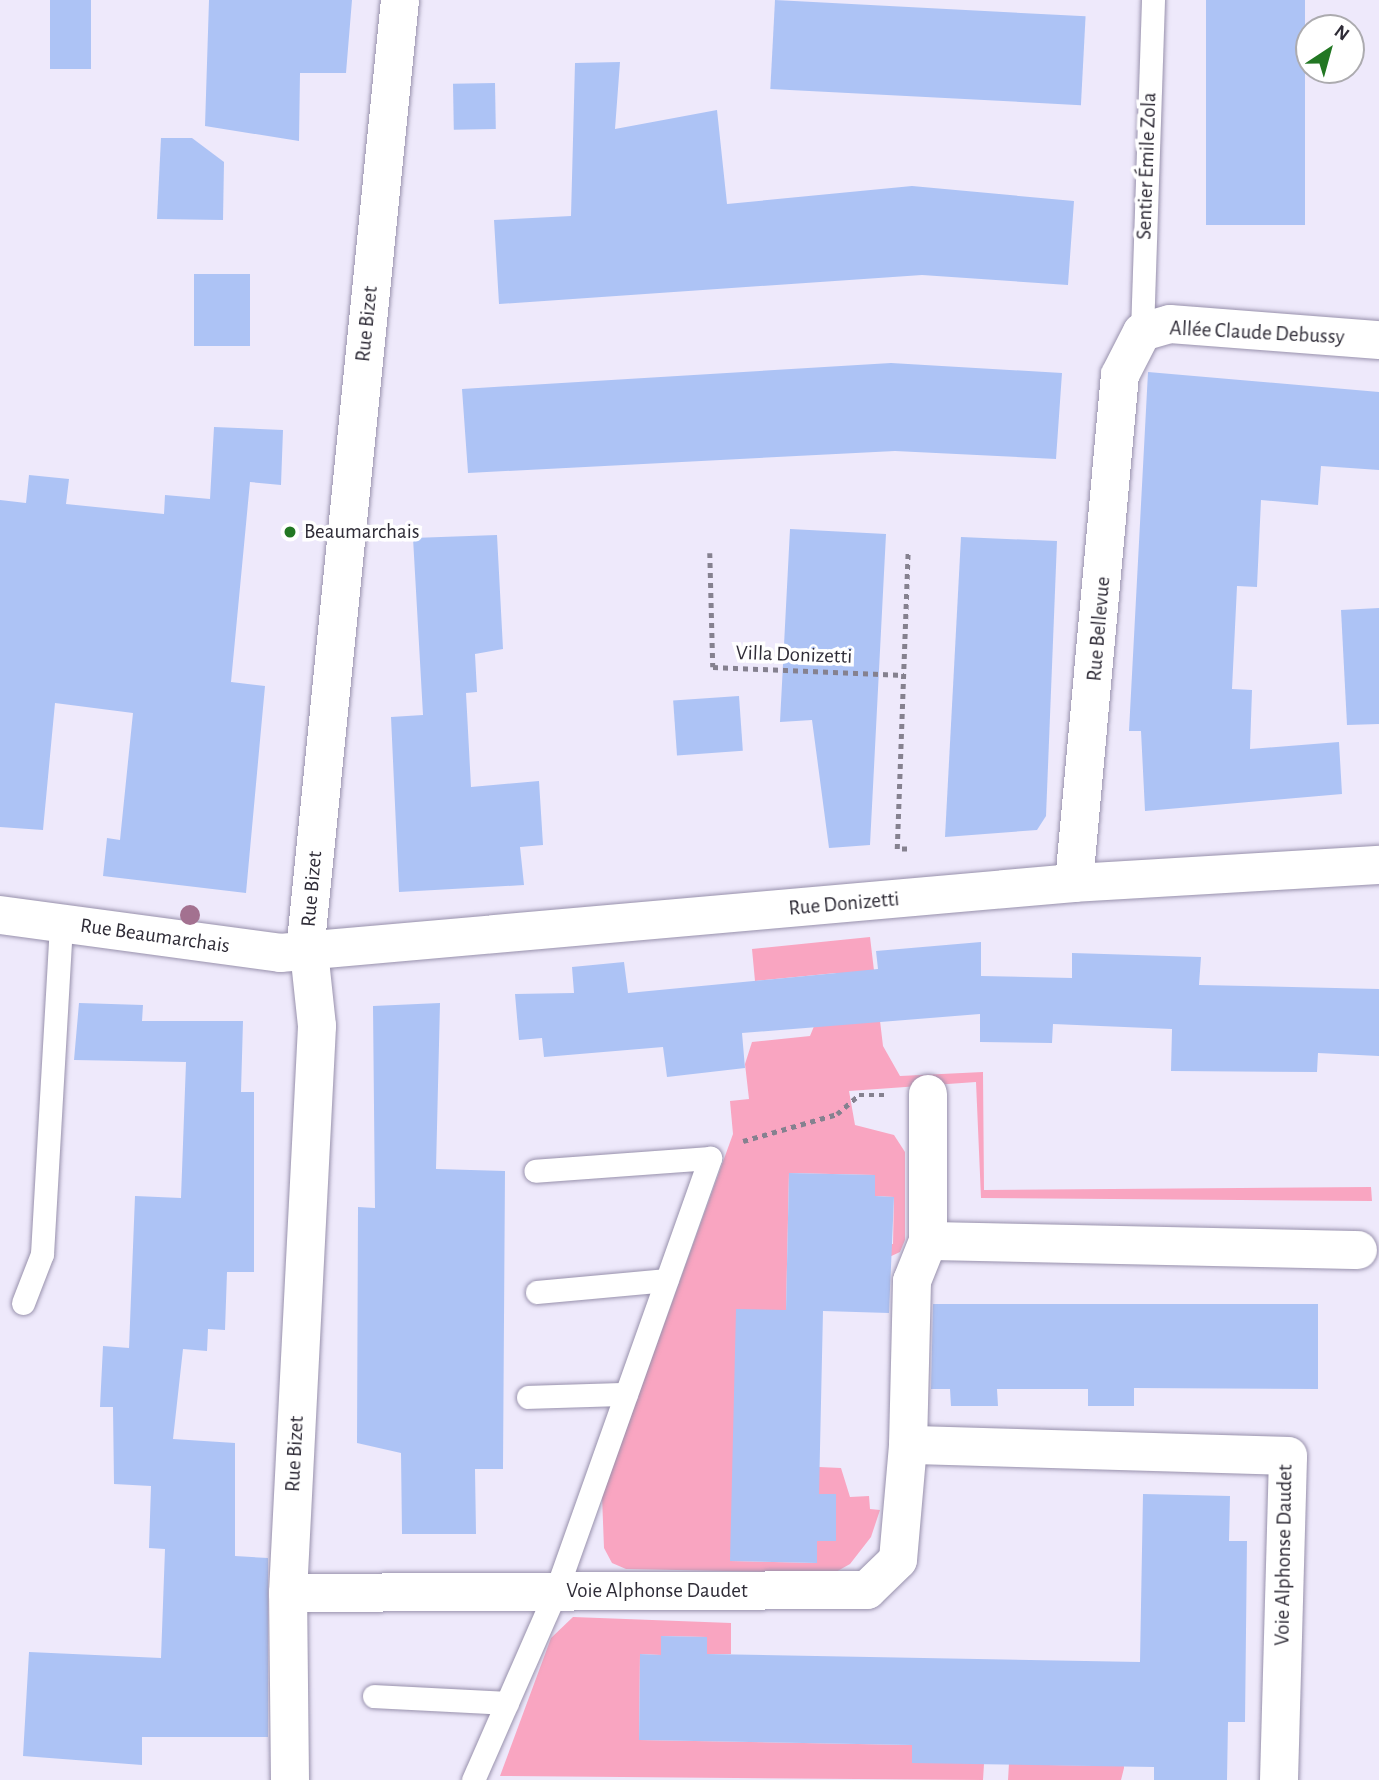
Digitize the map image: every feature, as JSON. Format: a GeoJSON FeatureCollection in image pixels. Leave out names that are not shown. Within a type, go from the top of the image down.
{"type":"FeatureCollection","features":[{"type":"Feature","properties":{"kind":"street","name":"Rue Bizet"},"geometry":{"type":"LineString","coordinates":[[290,1780],[288,1593],[317,1026],[309,915],[400,0]]}},
{"type":"Feature","properties":{"kind":"street","name":"Allée Claude Debussy"},"geometry":{"type":"LineString","coordinates":[[1120,375],[1142,332],[1170,324],[1379,340]]}},
{"type":"Feature","properties":{"kind":"street","name":"Rue Bellevue"},"geometry":{"type":"LineString","coordinates":[[1074,883],[1120,375]]}},
{"type":"Feature","properties":{"kind":"street","name":"Rue Donizetti"},"geometry":{"type":"LineString","coordinates":[[310,952],[1074,883],[1379,865]]}},
{"type":"Feature","properties":{"kind":"street","name":"Rue Beaumarchais"},"geometry":{"type":"LineString","coordinates":[[0,915],[310,952]]}},
{"type":"Feature","properties":{"kind":"street","name":"Voie Alphonse Daudet"},"geometry":{"type":"LineString","coordinates":[[288,1593],[867,1590],[898,1560],[908,1445],[912,1281],[928,1241],[928,1094]]}},
{"type":"Feature","properties":{"kind":"street"},"geometry":{"type":"LineString","coordinates":[[928,1241],[1358,1250]]}},
{"type":"Feature","properties":{"kind":"street","name":"Voie Alphonse Daudet"},"geometry":{"type":"LineString","coordinates":[[908,1445],[1288,1456],[1279,1780]]}},
{"type":"Feature","properties":{"kind":"lane","name":"Sentier Émile Zola"},"geometry":{"type":"LineString","coordinates":[[1142,332],[1153,0]]}},
{"type":"Feature","properties":{"kind":"lane"},"geometry":{"type":"LineString","coordinates":[[23,1303],[42,1254],[61,923]]}},
{"type":"Feature","properties":{"kind":"lane"},"geometry":{"type":"LineString","coordinates":[[473,1780],[556,1591],[710,1158],[535,1171]]}},
{"type":"Feature","properties":{"kind":"lane"},"geometry":{"type":"LineString","coordinates":[[537,1292],[666,1280]]}},
{"type":"Feature","properties":{"kind":"lane"},"geometry":{"type":"LineString","coordinates":[[528,1397],[626,1394]]}},
{"type":"Feature","properties":{"kind":"lane"},"geometry":{"type":"LineString","coordinates":[[374,1696],[507,1703]]}},
{"type":"Feature","properties":{"kind":"path"},"geometry":{"type":"LineString","coordinates":[[908,552],[897,849],[911,850]]}},
{"type":"Feature","properties":{"kind":"path","name":"Villa Donizetti"},"geometry":{"type":"LineString","coordinates":[[710,553],[713,667],[904,675]]}},
{"type":"Feature","properties":{"kind":"path"},"geometry":{"type":"LineString","coordinates":[[710,1158],[721,1146],[837,1114],[859,1095],[928,1094]]}},
{"type":"Feature","properties":{"kind":"shaded area"},"geometry":{"type":"Polygon","coordinates":[[[870,937],[883,1046],[900,1076],[983,1072],[984,1190],[1371,1187],[1372,1201],[981,1198],[976,1082],[849,1091],[855,1125],[894,1135],[905,1152],[905,1240],[900,1252],[885,1259],[875,1244],[893,1244],[894,1197],[875,1196],[875,1175],[789,1173],[786,1310],[730,1561],[817,1563],[817,1541],[836,1540],[836,1495],[819,1494],[819,1467],[841,1468],[850,1497],[869,1496],[870,1509],[880,1510],[871,1537],[850,1564],[834,1573],[626,1569],[612,1563],[604,1548],[602,1496],[733,1134],[730,1101],[749,1099],[745,1064],[752,1042],[810,1036],[836,973],[755,981],[752,949],[870,937]]]}},
{"type":"Feature","properties":{"kind":"shaded area"},"geometry":{"type":"Polygon","coordinates":[[[573,1617],[731,1623],[731,1654],[707,1654],[707,1637],[662,1636],[661,1655],[640,1654],[639,1740],[912,1745],[984,1764],[983,1780],[500,1776],[551,1638],[573,1617]]]}},
{"type":"Feature","properties":{"kind":"shaded area"},"geometry":{"type":"Polygon","coordinates":[[[1010,1746],[1048,1765],[1116,1766],[1123,1748],[1124,1768],[1121,1780],[1008,1780],[1010,1746]]]}},
{"type":"Feature","properties":{"kind":"building"},"geometry":{"type":"Polygon","coordinates":[[[50,0],[91,0],[91,69],[50,69],[50,0]]]}},
{"type":"Feature","properties":{"kind":"building"},"geometry":{"type":"Polygon","coordinates":[[[209,0],[352,0],[346,73],[300,73],[299,141],[205,126],[209,0]]]}},
{"type":"Feature","properties":{"kind":"building"},"geometry":{"type":"Polygon","coordinates":[[[775,0],[1086,16],[1081,105],[770,89],[775,0]]]}},
{"type":"Feature","properties":{"kind":"building"},"geometry":{"type":"Polygon","coordinates":[[[1206,0],[1305,0],[1305,14],[1295,14],[1295,84],[1305,84],[1305,225],[1206,225],[1206,0]]]}},
{"type":"Feature","properties":{"kind":"building"},"geometry":{"type":"Polygon","coordinates":[[[620,62],[615,129],[717,110],[727,204],[912,186],[1074,201],[1068,285],[922,275],[499,304],[494,220],[571,216],[575,63],[620,62]]]}},
{"type":"Feature","properties":{"kind":"building"},"geometry":{"type":"Polygon","coordinates":[[[495,83],[496,129],[454,130],[453,84],[495,83]]]}},
{"type":"Feature","properties":{"kind":"building"},"geometry":{"type":"Polygon","coordinates":[[[161,138],[192,138],[224,162],[223,220],[157,219],[161,138]]]}},
{"type":"Feature","properties":{"kind":"building"},"geometry":{"type":"Polygon","coordinates":[[[194,274],[250,274],[250,346],[194,346],[194,274]]]}},
{"type":"Feature","properties":{"kind":"building"},"geometry":{"type":"Polygon","coordinates":[[[891,363],[1062,373],[1056,459],[895,451],[468,473],[462,389],[891,363]]]}},
{"type":"Feature","properties":{"kind":"building"},"geometry":{"type":"Polygon","coordinates":[[[1148,372],[1379,392],[1379,470],[1321,466],[1318,505],[1261,500],[1257,587],[1237,586],[1232,689],[1252,690],[1250,749],[1339,742],[1342,794],[1145,811],[1141,731],[1129,731],[1148,372]]]}},
{"type":"Feature","properties":{"kind":"building"},"geometry":{"type":"Polygon","coordinates":[[[214,427],[283,430],[281,485],[250,482],[231,682],[265,686],[246,893],[103,876],[107,838],[120,840],[133,713],[55,703],[43,830],[0,827],[0,500],[26,503],[29,475],[69,479],[66,504],[164,514],[165,495],[210,499],[214,427]]]}},
{"type":"Feature","properties":{"kind":"building"},"geometry":{"type":"Polygon","coordinates":[[[790,529],[886,534],[870,845],[829,848],[812,720],[780,722],[790,529]]]}},
{"type":"Feature","properties":{"kind":"building"},"geometry":{"type":"Polygon","coordinates":[[[497,535],[503,649],[475,654],[477,692],[466,693],[471,787],[539,781],[543,845],[520,847],[524,885],[399,892],[391,717],[423,715],[413,538],[497,535]]]}},
{"type":"Feature","properties":{"kind":"building"},"geometry":{"type":"Polygon","coordinates":[[[961,537],[1057,541],[1046,816],[1037,830],[945,837],[961,537]]]}},
{"type":"Feature","properties":{"kind":"building"},"geometry":{"type":"Polygon","coordinates":[[[1379,608],[1379,724],[1347,725],[1341,610],[1379,608]]]}},
{"type":"Feature","properties":{"kind":"building"},"geometry":{"type":"Polygon","coordinates":[[[739,696],[743,751],[677,755],[673,701],[739,696]]]}},
{"type":"Feature","properties":{"kind":"building"},"geometry":{"type":"Polygon","coordinates":[[[981,942],[981,976],[1072,978],[1072,953],[1201,957],[1199,985],[1379,989],[1379,1056],[1318,1053],[1317,1072],[1171,1071],[1172,1029],[1053,1024],[1052,1043],[980,1042],[980,1014],[742,1033],[745,1068],[667,1077],[663,1047],[544,1057],[542,1038],[519,1040],[515,994],[574,993],[572,967],[624,962],[628,993],[878,969],[876,951],[981,942]]]}},
{"type":"Feature","properties":{"kind":"building"},"geometry":{"type":"Polygon","coordinates":[[[79,1003],[143,1005],[142,1021],[243,1021],[241,1092],[254,1092],[254,1272],[227,1272],[225,1330],[208,1329],[207,1351],[183,1349],[173,1439],[235,1443],[235,1556],[268,1558],[268,1737],[142,1737],[142,1765],[23,1756],[29,1652],[161,1658],[165,1549],[149,1548],[151,1486],[114,1484],[113,1407],[100,1407],[103,1346],[129,1348],[135,1196],[181,1198],[186,1062],[74,1060],[79,1003]]]}},
{"type":"Feature","properties":{"kind":"building"},"geometry":{"type":"Polygon","coordinates":[[[440,1003],[436,1169],[505,1171],[503,1469],[475,1469],[476,1534],[402,1534],[401,1453],[357,1443],[358,1207],[375,1208],[373,1006],[440,1003]]]}},
{"type":"Feature","properties":{"kind":"building"},"geometry":{"type":"Polygon","coordinates":[[[789,1173],[875,1175],[875,1196],[894,1197],[889,1313],[823,1311],[819,1494],[836,1494],[836,1541],[817,1541],[817,1563],[730,1561],[736,1309],[786,1310],[789,1173]]]}},
{"type":"Feature","properties":{"kind":"building"},"geometry":{"type":"Polygon","coordinates":[[[933,1304],[1318,1304],[1318,1389],[1134,1388],[1134,1406],[1088,1406],[1088,1389],[997,1389],[998,1406],[951,1406],[950,1389],[931,1389],[933,1304]]]}},
{"type":"Feature","properties":{"kind":"building"},"geometry":{"type":"Polygon","coordinates":[[[1143,1494],[1230,1496],[1229,1541],[1247,1541],[1245,1722],[1228,1722],[1227,1780],[1154,1780],[1154,1767],[912,1763],[912,1745],[639,1740],[640,1654],[661,1655],[661,1636],[707,1637],[707,1654],[1140,1662],[1143,1494]]]}},
{"type":"Feature","properties":{"kind":"place","name":"Beaumarchais"},"geometry":{"type":"Point","coordinates":[290,532]}}]}
